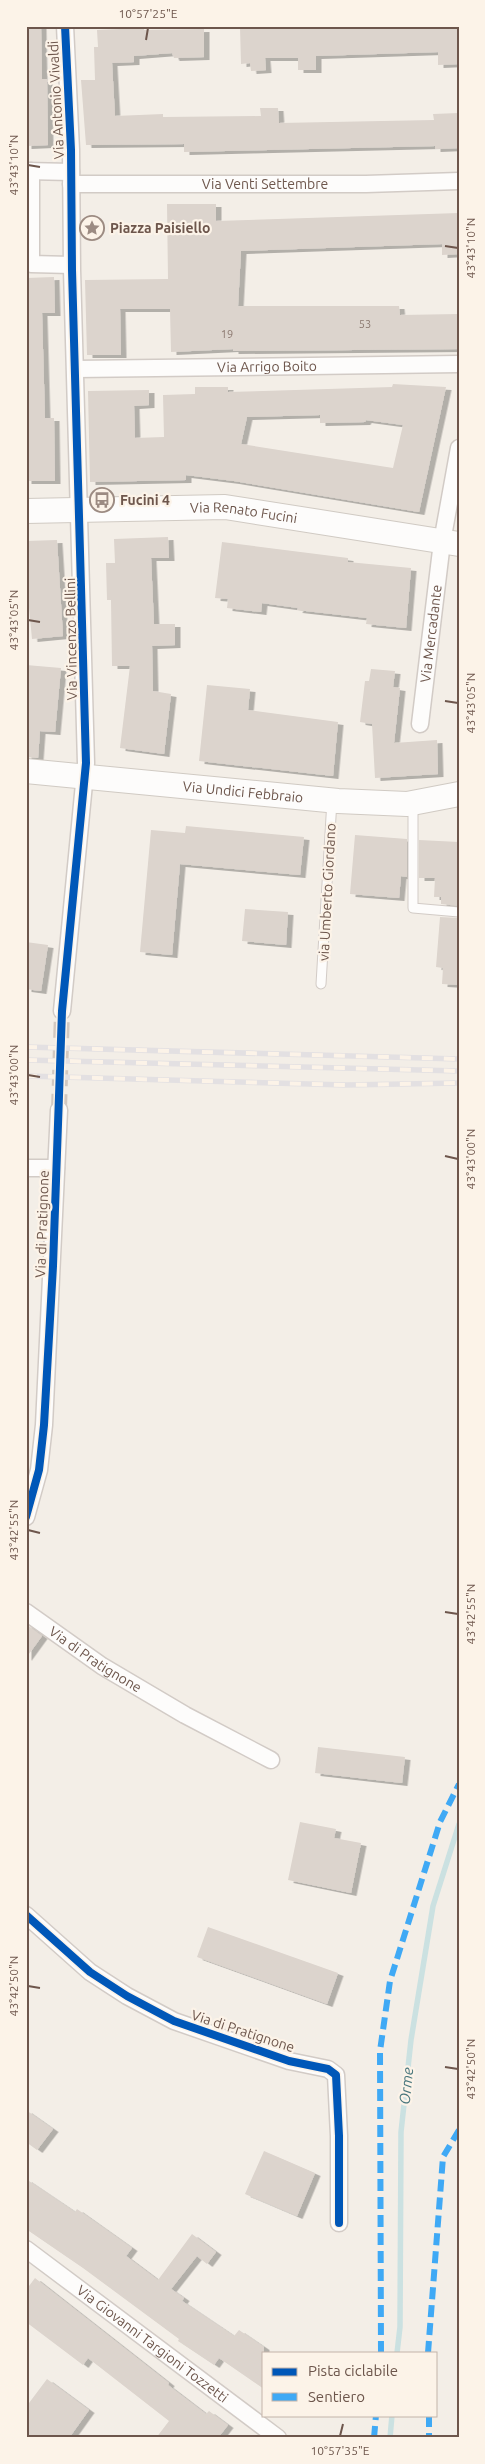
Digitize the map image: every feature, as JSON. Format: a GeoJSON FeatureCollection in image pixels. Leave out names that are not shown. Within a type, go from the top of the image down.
{"type":"FeatureCollection","features":[{"type":"Feature","properties":{"kind":"main road","name":"Via Renato Fucini"},"geometry":{"type":"LineString","coordinates":[[26,511],[225,507],[450,543]]}},
{"type":"Feature","properties":{"kind":"main road","name":"Via Undici Febbraio"},"geometry":{"type":"LineString","coordinates":[[26,771],[332,800],[413,802],[459,794]]}},
{"type":"Feature","properties":{"kind":"street","name":"Via Antonio Vivaldi"},"geometry":{"type":"LineString","coordinates":[[65,26],[71,178],[72,265]]}},
{"type":"Feature","properties":{"kind":"street","name":"Via Venti Settembre"},"geometry":{"type":"LineString","coordinates":[[28,171],[71,178],[346,184],[459,181]]}},
{"type":"Feature","properties":{"kind":"street"},"geometry":{"type":"LineString","coordinates":[[28,171],[31,264],[72,265]]}},
{"type":"Feature","properties":{"kind":"street","name":"Via Vincenzo Bellini"},"geometry":{"type":"LineString","coordinates":[[62,1011],[86,776],[72,265]]}},
{"type":"Feature","properties":{"kind":"street","name":"Via Arrigo Boito"},"geometry":{"type":"LineString","coordinates":[[76,369],[459,364]]}},
{"type":"Feature","properties":{"kind":"street","name":"Via Mercadante"},"geometry":{"type":"LineString","coordinates":[[420,724],[450,543],[459,448]]}},
{"type":"Feature","properties":{"kind":"street","name":"Via di Pratignone"},"geometry":{"type":"LineString","coordinates":[[26,1517],[39,1470],[44,1425],[59,1110]]}},
{"type":"Feature","properties":{"kind":"street"},"geometry":{"type":"LineString","coordinates":[[26,1168],[56,1168]]}},
{"type":"Feature","properties":{"kind":"street","name":"Via di Pratignone"},"geometry":{"type":"LineString","coordinates":[[26,1612],[102,1666],[185,1715],[271,1760]]}},
{"type":"Feature","properties":{"kind":"street","name":"Via di Pratignone"},"geometry":{"type":"LineString","coordinates":[[26,1915],[90,1972],[127,1996],[174,2021],[289,2061],[328,2069],[336,2075],[339,2136],[339,2223]]}},
{"type":"Feature","properties":{"kind":"street","name":"Via Giovanni Targioni Tozzetti"},"geometry":{"type":"LineString","coordinates":[[26,2249],[278,2438]]}},
{"type":"Feature","properties":{"kind":"lane","name":"via Umberto Giordano"},"geometry":{"type":"LineString","coordinates":[[321,984],[332,800]]}},
{"type":"Feature","properties":{"kind":"lane"},"geometry":{"type":"LineString","coordinates":[[413,802],[413,908],[459,912]]}},
{"type":"Feature","properties":{"kind":"green space"},"geometry":{"type":"Polygon","coordinates":[[[26,1181],[29,1181],[26,1250],[26,1181]]]}},
{"type":"Feature","properties":{"kind":"building"},"geometry":{"type":"Polygon","coordinates":[[[26,26],[41,26],[42,79],[47,79],[48,145],[26,146],[26,26]]]}},
{"type":"Feature","properties":{"kind":"building"},"geometry":{"type":"Polygon","coordinates":[[[459,26],[459,64],[438,65],[438,52],[316,56],[316,70],[298,70],[298,58],[265,58],[266,70],[251,71],[250,63],[241,64],[240,27],[459,26]]]}},
{"type":"Feature","properties":{"kind":"building"},"geometry":{"type":"Polygon","coordinates":[[[144,28],[144,30],[204,29],[204,57],[174,58],[172,53],[134,56],[134,62],[112,63],[115,116],[163,114],[163,117],[261,116],[260,108],[278,108],[279,123],[434,120],[433,114],[459,113],[459,148],[435,149],[435,146],[184,152],[184,144],[86,145],[81,80],[95,80],[94,47],[98,47],[97,30],[144,28]]]}},
{"type":"Feature","properties":{"kind":"building"},"geometry":{"type":"Polygon","coordinates":[[[167,204],[216,204],[216,221],[459,213],[459,254],[442,255],[442,244],[241,251],[238,306],[399,306],[400,315],[459,314],[459,349],[233,351],[233,349],[171,352],[170,309],[120,309],[121,355],[87,355],[85,280],[168,279],[167,204]]]}},
{"type":"Feature","properties":{"kind":"building"},"geometry":{"type":"Polygon","coordinates":[[[54,277],[55,313],[42,313],[45,418],[54,418],[55,481],[26,481],[26,278],[54,277]]]}},
{"type":"Feature","properties":{"kind":"building"},"geometry":{"type":"Polygon","coordinates":[[[393,384],[446,387],[419,512],[234,481],[186,475],[186,480],[90,482],[88,391],[149,390],[149,405],[134,406],[135,438],[164,437],[163,395],[195,394],[195,387],[228,387],[228,392],[392,387],[393,384]],[[320,415],[247,417],[241,444],[393,468],[403,425],[366,420],[365,422],[320,423],[320,415]]]}},
{"type":"Feature","properties":{"kind":"building"},"geometry":{"type":"Polygon","coordinates":[[[168,537],[169,558],[151,558],[154,624],[175,624],[175,645],[152,646],[153,691],[171,694],[164,754],[120,748],[130,666],[112,666],[111,600],[107,600],[106,563],[115,563],[114,539],[168,537]]]}},
{"type":"Feature","properties":{"kind":"building"},"geometry":{"type":"Polygon","coordinates":[[[57,540],[63,636],[32,639],[26,577],[26,541],[57,540]]]}},
{"type":"Feature","properties":{"kind":"building"},"geometry":{"type":"Polygon","coordinates":[[[222,542],[348,558],[348,562],[411,568],[406,628],[366,624],[367,618],[297,610],[298,608],[262,603],[261,612],[227,608],[228,599],[215,598],[222,542]]]}},
{"type":"Feature","properties":{"kind":"building"},"geometry":{"type":"Polygon","coordinates":[[[26,665],[61,668],[55,732],[40,731],[38,758],[26,757],[26,665]]]}},
{"type":"Feature","properties":{"kind":"building"},"geometry":{"type":"Polygon","coordinates":[[[371,669],[395,671],[393,687],[400,688],[394,743],[437,740],[438,774],[375,778],[372,724],[360,722],[365,681],[369,681],[371,669]]]}},
{"type":"Feature","properties":{"kind":"building"},"geometry":{"type":"Polygon","coordinates":[[[207,685],[250,689],[248,710],[338,722],[333,776],[199,761],[207,685]]]}},
{"type":"Feature","properties":{"kind":"building"},"geometry":{"type":"Polygon","coordinates":[[[186,826],[304,837],[300,875],[180,864],[172,955],[140,952],[151,830],[185,833],[186,826]]]}},
{"type":"Feature","properties":{"kind":"building"},"geometry":{"type":"Polygon","coordinates":[[[355,835],[407,839],[407,877],[401,876],[399,898],[350,894],[355,835]]]}},
{"type":"Feature","properties":{"kind":"building"},"geometry":{"type":"Polygon","coordinates":[[[419,840],[459,842],[459,906],[441,904],[441,897],[434,897],[435,878],[419,878],[419,840]]]}},
{"type":"Feature","properties":{"kind":"building"},"geometry":{"type":"Polygon","coordinates":[[[245,909],[288,912],[286,945],[242,941],[245,909]]]}},
{"type":"Feature","properties":{"kind":"building"},"geometry":{"type":"Polygon","coordinates":[[[440,917],[459,918],[459,985],[442,984],[443,968],[436,967],[440,917]]]}},
{"type":"Feature","properties":{"kind":"building"},"geometry":{"type":"Polygon","coordinates":[[[26,942],[48,945],[41,991],[26,989],[26,942]]]}},
{"type":"Feature","properties":{"kind":"building"},"geometry":{"type":"Polygon","coordinates":[[[26,1624],[42,1636],[26,1658],[26,1624]]]}},
{"type":"Feature","properties":{"kind":"building"},"geometry":{"type":"Polygon","coordinates":[[[318,1747],[405,1757],[402,1783],[315,1773],[318,1747]]]}},
{"type":"Feature","properties":{"kind":"building"},"geometry":{"type":"Polygon","coordinates":[[[300,1822],[336,1829],[334,1838],[361,1843],[351,1893],[288,1880],[300,1822]]]}},
{"type":"Feature","properties":{"kind":"building"},"geometry":{"type":"Polygon","coordinates":[[[208,1927],[338,1973],[327,2004],[197,1957],[208,1927]]]}},
{"type":"Feature","properties":{"kind":"building"},"geometry":{"type":"Polygon","coordinates":[[[26,2110],[53,2129],[37,2150],[26,2142],[26,2110]]]}},
{"type":"Feature","properties":{"kind":"building"},"geometry":{"type":"Polygon","coordinates":[[[264,2151],[315,2173],[297,2216],[245,2194],[264,2151]]]}},
{"type":"Feature","properties":{"kind":"building"},"geometry":{"type":"Polygon","coordinates":[[[26,2179],[75,2212],[77,2209],[132,2248],[126,2256],[158,2280],[192,2234],[216,2252],[207,2264],[197,2256],[171,2289],[184,2298],[182,2301],[234,2336],[239,2330],[264,2347],[264,2352],[262,2352],[262,2388],[219,2358],[214,2365],[178,2341],[179,2339],[83,2268],[26,2229],[26,2179]]]}},
{"type":"Feature","properties":{"kind":"building"},"geometry":{"type":"Polygon","coordinates":[[[35,2278],[206,2414],[209,2411],[228,2425],[218,2438],[156,2438],[169,2421],[88,2358],[83,2365],[26,2322],[26,2290],[35,2278]]]}},
{"type":"Feature","properties":{"kind":"building"},"geometry":{"type":"Polygon","coordinates":[[[47,2379],[89,2410],[69,2438],[26,2438],[26,2407],[47,2379]]]}},
{"type":"Feature","properties":{"kind":"waterway","name":"Orme"},"geometry":{"type":"LineString","coordinates":[[397,2352],[400,2327],[401,2132],[411,2040],[433,1906],[459,1824]]}},
{"type":"Feature","properties":{"kind":"waterway","name":"Orme"},"geometry":{"type":"LineString","coordinates":[[390,2438],[392,2416]]}},
{"type":"Feature","properties":{"kind":"tunnel"},"geometry":{"type":"LineString","coordinates":[[59,1110],[62,1011]]}},
{"type":"Feature","properties":{"kind":"railway"},"geometry":{"type":"LineString","coordinates":[[26,1047],[459,1059]]}},
{"type":"Feature","properties":{"kind":"railway"},"geometry":{"type":"LineString","coordinates":[[26,1060],[459,1071]]}},
{"type":"Feature","properties":{"kind":"railway"},"geometry":{"type":"LineString","coordinates":[[26,1076],[346,1085],[459,1083]]}},
{"type":"Feature","properties":{"kind":"marked path"},"geometry":{"type":"LineString","coordinates":[[381,2352],[380,2051],[390,1981],[440,1822],[459,1784]]}},
{"type":"Feature","properties":{"kind":"marked path"},"geometry":{"type":"LineString","coordinates":[[428,2352],[443,2157],[459,2130]]}},
{"type":"Feature","properties":{"kind":"marked path"},"geometry":{"type":"LineString","coordinates":[[374,2438],[376,2416]]}},
{"type":"Feature","properties":{"kind":"marked path"},"geometry":{"type":"LineString","coordinates":[[429,2416],[429,2438]]}},
{"type":"Feature","properties":{"kind":"cycle path"},"geometry":{"type":"LineString","coordinates":[[26,1517],[39,1470],[44,1425],[53,1266],[62,1011],[86,763],[72,270],[71,150],[65,26]]}},
{"type":"Feature","properties":{"kind":"cycle path"},"geometry":{"type":"LineString","coordinates":[[26,1915],[90,1972],[127,1996],[174,2021],[289,2061],[328,2069],[336,2075],[339,2136],[339,2223]]}},
{"type":"Feature","properties":{"kind":"place","name":"Piazza Paisiello"},"geometry":{"type":"Point","coordinates":[92,228]}},
{"type":"Feature","properties":{"kind":"place","name":"Fucini 4"},"geometry":{"type":"Point","coordinates":[102,500]}}]}
